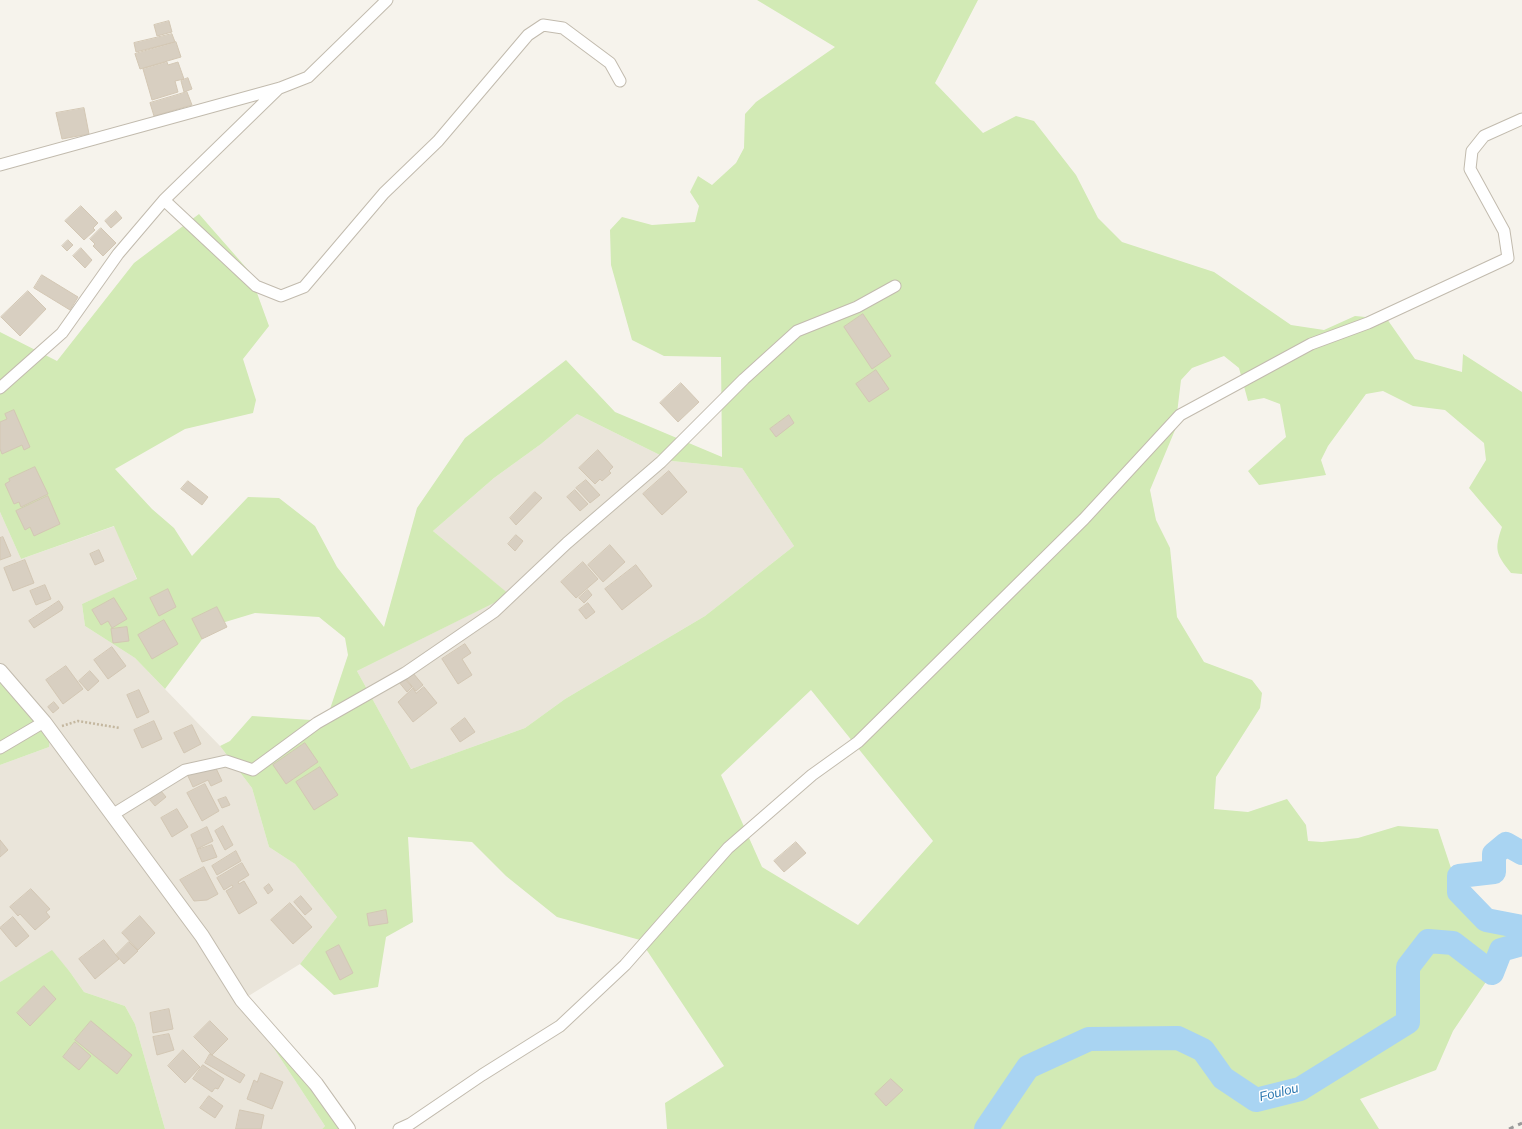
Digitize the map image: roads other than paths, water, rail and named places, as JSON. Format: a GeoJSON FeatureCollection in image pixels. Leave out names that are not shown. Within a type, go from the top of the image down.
{"type":"FeatureCollection","features":[{"type":"Feature","properties":{"kind":"street"},"geometry":{"type":"LineString","coordinates":[[0,165],[280,88],[308,77],[387,0]]}},
{"type":"Feature","properties":{"kind":"street"},"geometry":{"type":"LineString","coordinates":[[164,200],[256,286],[281,296],[304,287],[384,194],[438,141],[528,35],[543,25],[563,28],[610,63],[620,81]]}},
{"type":"Feature","properties":{"kind":"street"},"geometry":{"type":"LineString","coordinates":[[0,388],[62,333],[118,254],[164,200],[280,88]]}},
{"type":"Feature","properties":{"kind":"street"},"geometry":{"type":"LineString","coordinates":[[399,1129],[410,1124],[482,1075],[560,1026],[625,965],[728,848],[812,775],[858,742],[1084,519],[1180,415],[1311,344],[1368,323],[1508,258],[1504,231],[1470,169],[1472,151],[1484,136],[1522,119]]}},
{"type":"Feature","properties":{"kind":"street"},"geometry":{"type":"LineString","coordinates":[[112,815],[185,770],[226,761],[253,770],[317,723],[405,673],[494,612],[567,543],[661,462],[744,379],[797,331],[857,307],[895,286]]}},
{"type":"Feature","properties":{"kind":"street"},"geometry":{"type":"LineString","coordinates":[[0,670],[47,726],[202,936],[242,1000],[316,1084],[348,1129]]}},
{"type":"Feature","properties":{"kind":"street"},"geometry":{"type":"LineString","coordinates":[[0,748],[47,726]]}},
{"type":"Feature","properties":{"kind":"waterway","name":"Foulou"},"geometry":{"type":"LineString","coordinates":[[1522,853],[1506,844],[1494,854],[1494,872],[1459,876],[1459,892],[1486,920],[1522,927]]}},
{"type":"Feature","properties":{"kind":"waterway","name":"Foulou"},"geometry":{"type":"LineString","coordinates":[[986,1129],[1028,1067],[1089,1039],[1178,1038],[1203,1050],[1223,1078],[1256,1100],[1300,1089],[1408,1022],[1408,967],[1428,941],[1453,943],[1492,973],[1501,950],[1522,944]]}},
{"type":"Feature","properties":{"kind":"railway"},"geometry":{"type":"LineString","coordinates":[[1509,1129],[1522,1123]]}}]}
